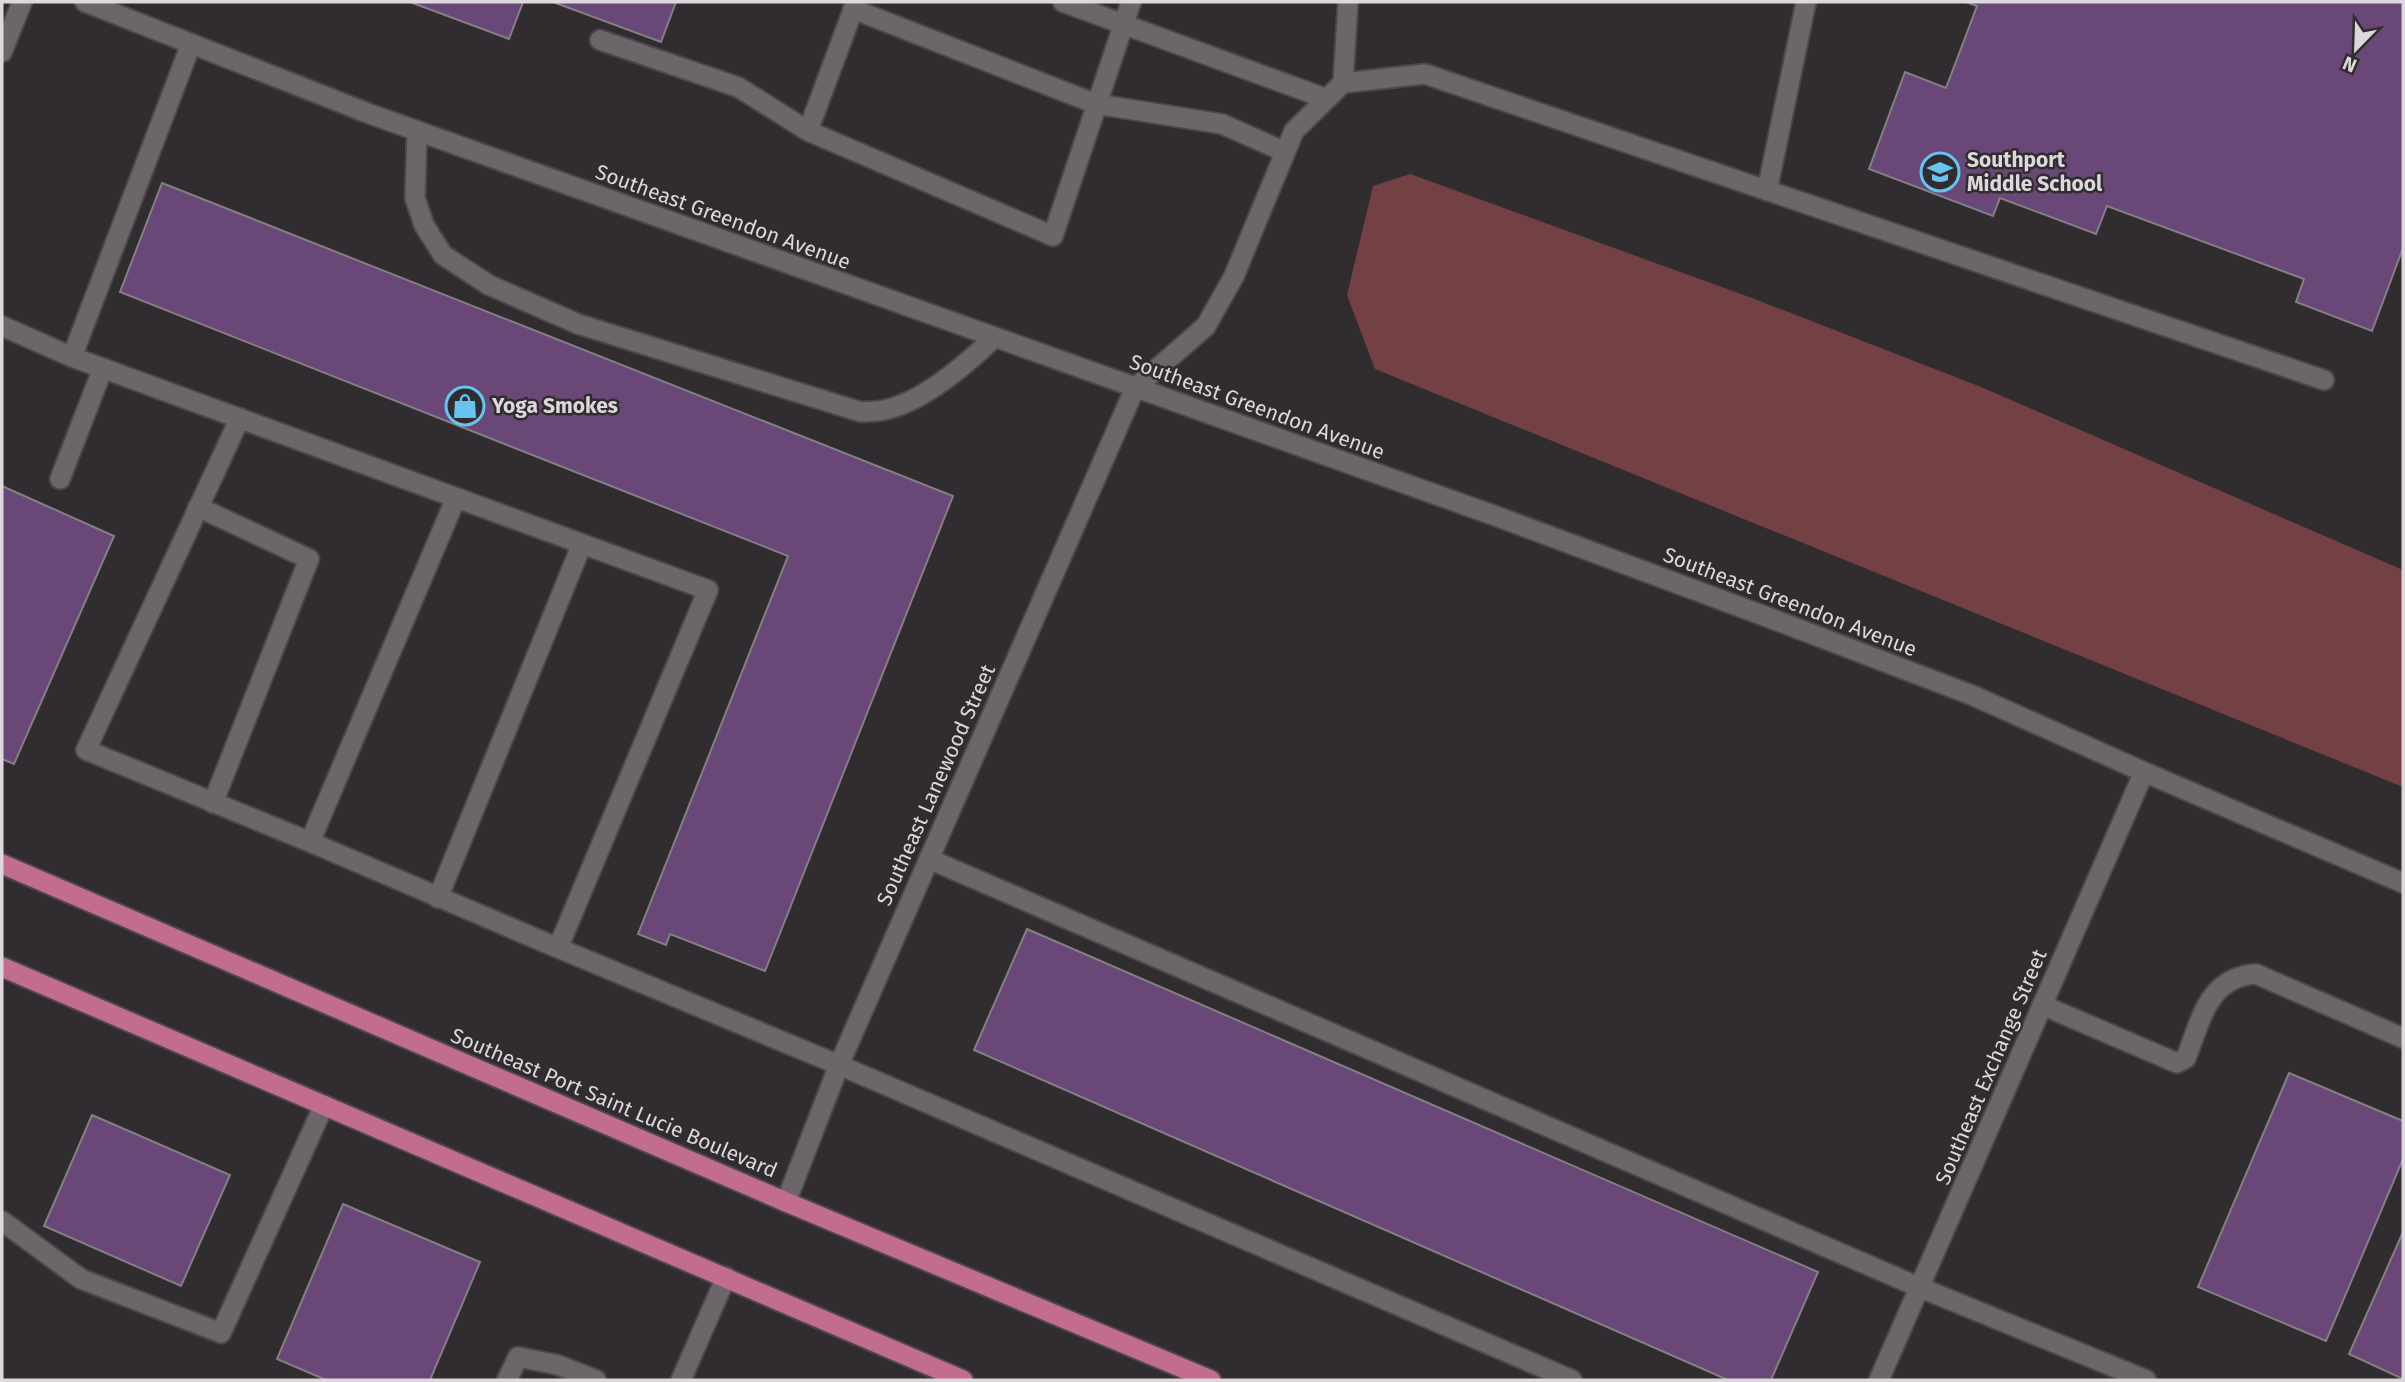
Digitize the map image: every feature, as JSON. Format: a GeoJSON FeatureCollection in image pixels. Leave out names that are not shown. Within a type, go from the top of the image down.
{"type":"FeatureCollection","features":[{"type":"Feature","properties":{"kind":"main road","name":"Southeast Port Saint Lucie Boulevard"},"geometry":{"type":"LineString","coordinates":[[2,864],[786,1202],[1211,1380]]}},
{"type":"Feature","properties":{"kind":"main road"},"geometry":{"type":"LineString","coordinates":[[2,967],[963,1380]]}},
{"type":"Feature","properties":{"kind":"street"},"geometry":{"type":"LineString","coordinates":[[2,52],[22,2]]}},
{"type":"Feature","properties":{"kind":"street","name":"Southeast Greendon Avenue"},"geometry":{"type":"LineString","coordinates":[[85,2],[417,131],[1506,520],[1770,618],[1974,696],[2403,883]]}},
{"type":"Feature","properties":{"kind":"street"},"geometry":{"type":"LineString","coordinates":[[1063,2],[1327,99]]}},
{"type":"Feature","properties":{"kind":"street"},"geometry":{"type":"LineString","coordinates":[[600,40],[738,86],[808,131],[1053,236],[1131,2]]}},
{"type":"Feature","properties":{"kind":"street"},"geometry":{"type":"LineString","coordinates":[[1343,83],[1348,2]]}},
{"type":"Feature","properties":{"kind":"street"},"geometry":{"type":"LineString","coordinates":[[1767,191],[1806,2]]}},
{"type":"Feature","properties":{"kind":"street"},"geometry":{"type":"LineString","coordinates":[[808,131],[854,5],[1096,104],[1222,124],[1285,152]]}},
{"type":"Feature","properties":{"kind":"street"},"geometry":{"type":"LineString","coordinates":[[72,357],[191,44]]}},
{"type":"Feature","properties":{"kind":"street"},"geometry":{"type":"LineString","coordinates":[[1135,388],[1206,326],[1234,276],[1294,131],[1343,83],[1425,74],[2324,380]]}},
{"type":"Feature","properties":{"kind":"street"},"geometry":{"type":"LineString","coordinates":[[417,131],[415,198],[424,225],[443,255],[489,285],[578,324],[861,412],[883,411],[905,402],[959,370],[994,338]]}},
{"type":"Feature","properties":{"kind":"street"},"geometry":{"type":"LineString","coordinates":[[2,326],[72,357],[708,590],[558,948]]}},
{"type":"Feature","properties":{"kind":"street"},"geometry":{"type":"LineString","coordinates":[[60,479],[103,368]]}},
{"type":"Feature","properties":{"kind":"street","name":"Southeast Lanewood Street"},"geometry":{"type":"LineString","coordinates":[[786,1202],[839,1065],[1135,388]]}},
{"type":"Feature","properties":{"kind":"street"},"geometry":{"type":"LineString","coordinates":[[240,418],[86,750],[839,1065],[1572,1380]]}},
{"type":"Feature","properties":{"kind":"street"},"geometry":{"type":"LineString","coordinates":[[310,842],[456,498]]}},
{"type":"Feature","properties":{"kind":"street"},"geometry":{"type":"LineString","coordinates":[[198,507],[309,559],[213,803]]}},
{"type":"Feature","properties":{"kind":"street"},"geometry":{"type":"LineString","coordinates":[[438,898],[582,544]]}},
{"type":"Feature","properties":{"kind":"street","name":"Southeast Exchange Street"},"geometry":{"type":"LineString","coordinates":[[1879,1380],[2144,772]]}},
{"type":"Feature","properties":{"kind":"street"},"geometry":{"type":"LineString","coordinates":[[929,859],[1921,1288],[2146,1380]]}},
{"type":"Feature","properties":{"kind":"street"},"geometry":{"type":"LineString","coordinates":[[2042,1006],[2177,1063],[2186,1058],[2209,1001],[2219,988],[2241,975],[2256,974],[2403,1038]]}},
{"type":"Feature","properties":{"kind":"street"},"geometry":{"type":"LineString","coordinates":[[2,1221],[81,1279],[221,1333],[324,1105]]}},
{"type":"Feature","properties":{"kind":"street"},"geometry":{"type":"LineString","coordinates":[[681,1380],[726,1277]]}},
{"type":"Feature","properties":{"kind":"street"},"geometry":{"type":"LineString","coordinates":[[508,1380],[518,1357],[558,1365],[596,1380]]}},
{"type":"Feature","properties":{"kind":"shaded area"},"geometry":{"type":"Polygon","coordinates":[[[1410,174],[1752,298],[1981,387],[2403,570],[2403,787],[1375,369],[1347,295],[1373,186],[1410,174]]]}},
{"type":"Feature","properties":{"kind":"building"},"geometry":{"type":"Polygon","coordinates":[[[410,2],[523,2],[509,39],[410,2]]]}},
{"type":"Feature","properties":{"kind":"building"},"geometry":{"type":"Polygon","coordinates":[[[553,2],[676,2],[661,42],[553,2]]]}},
{"type":"Feature","properties":{"kind":"building"},"geometry":{"type":"Polygon","coordinates":[[[1966,2],[2403,2],[2403,248],[2372,331],[2296,302],[2304,279],[2107,206],[2096,234],[2000,198],[1993,216],[1869,169],[1905,72],[1946,88],[1977,6],[1966,2]]]}},
{"type":"Feature","properties":{"kind":"building"},"geometry":{"type":"Polygon","coordinates":[[[162,183],[953,496],[765,971],[670,934],[666,945],[638,934],[788,556],[120,292],[162,183]]]}},
{"type":"Feature","properties":{"kind":"building"},"geometry":{"type":"Polygon","coordinates":[[[2,486],[114,536],[14,764],[2,759],[2,486]]]}},
{"type":"Feature","properties":{"kind":"building"},"geometry":{"type":"Polygon","coordinates":[[[1027,929],[1818,1272],[1771,1380],[1728,1380],[974,1050],[1027,929]]]}},
{"type":"Feature","properties":{"kind":"building"},"geometry":{"type":"Polygon","coordinates":[[[2289,1073],[2403,1121],[2403,1159],[2326,1341],[2198,1287],[2289,1073]]]}},
{"type":"Feature","properties":{"kind":"building"},"geometry":{"type":"Polygon","coordinates":[[[92,1115],[230,1175],[181,1286],[44,1226],[92,1115]]]}},
{"type":"Feature","properties":{"kind":"building"},"geometry":{"type":"Polygon","coordinates":[[[343,1204],[480,1262],[430,1380],[326,1380],[277,1359],[343,1204]]]}},
{"type":"Feature","properties":{"kind":"building"},"geometry":{"type":"Polygon","coordinates":[[[2403,1232],[2403,1379],[2349,1354],[2403,1232]]]}},
{"type":"Feature","properties":{"kind":"place","name":"Southport Middle School"},"geometry":{"type":"Point","coordinates":[1940,172]}},
{"type":"Feature","properties":{"kind":"place","name":"Yoga Smokes"},"geometry":{"type":"Point","coordinates":[465,406]}}]}
